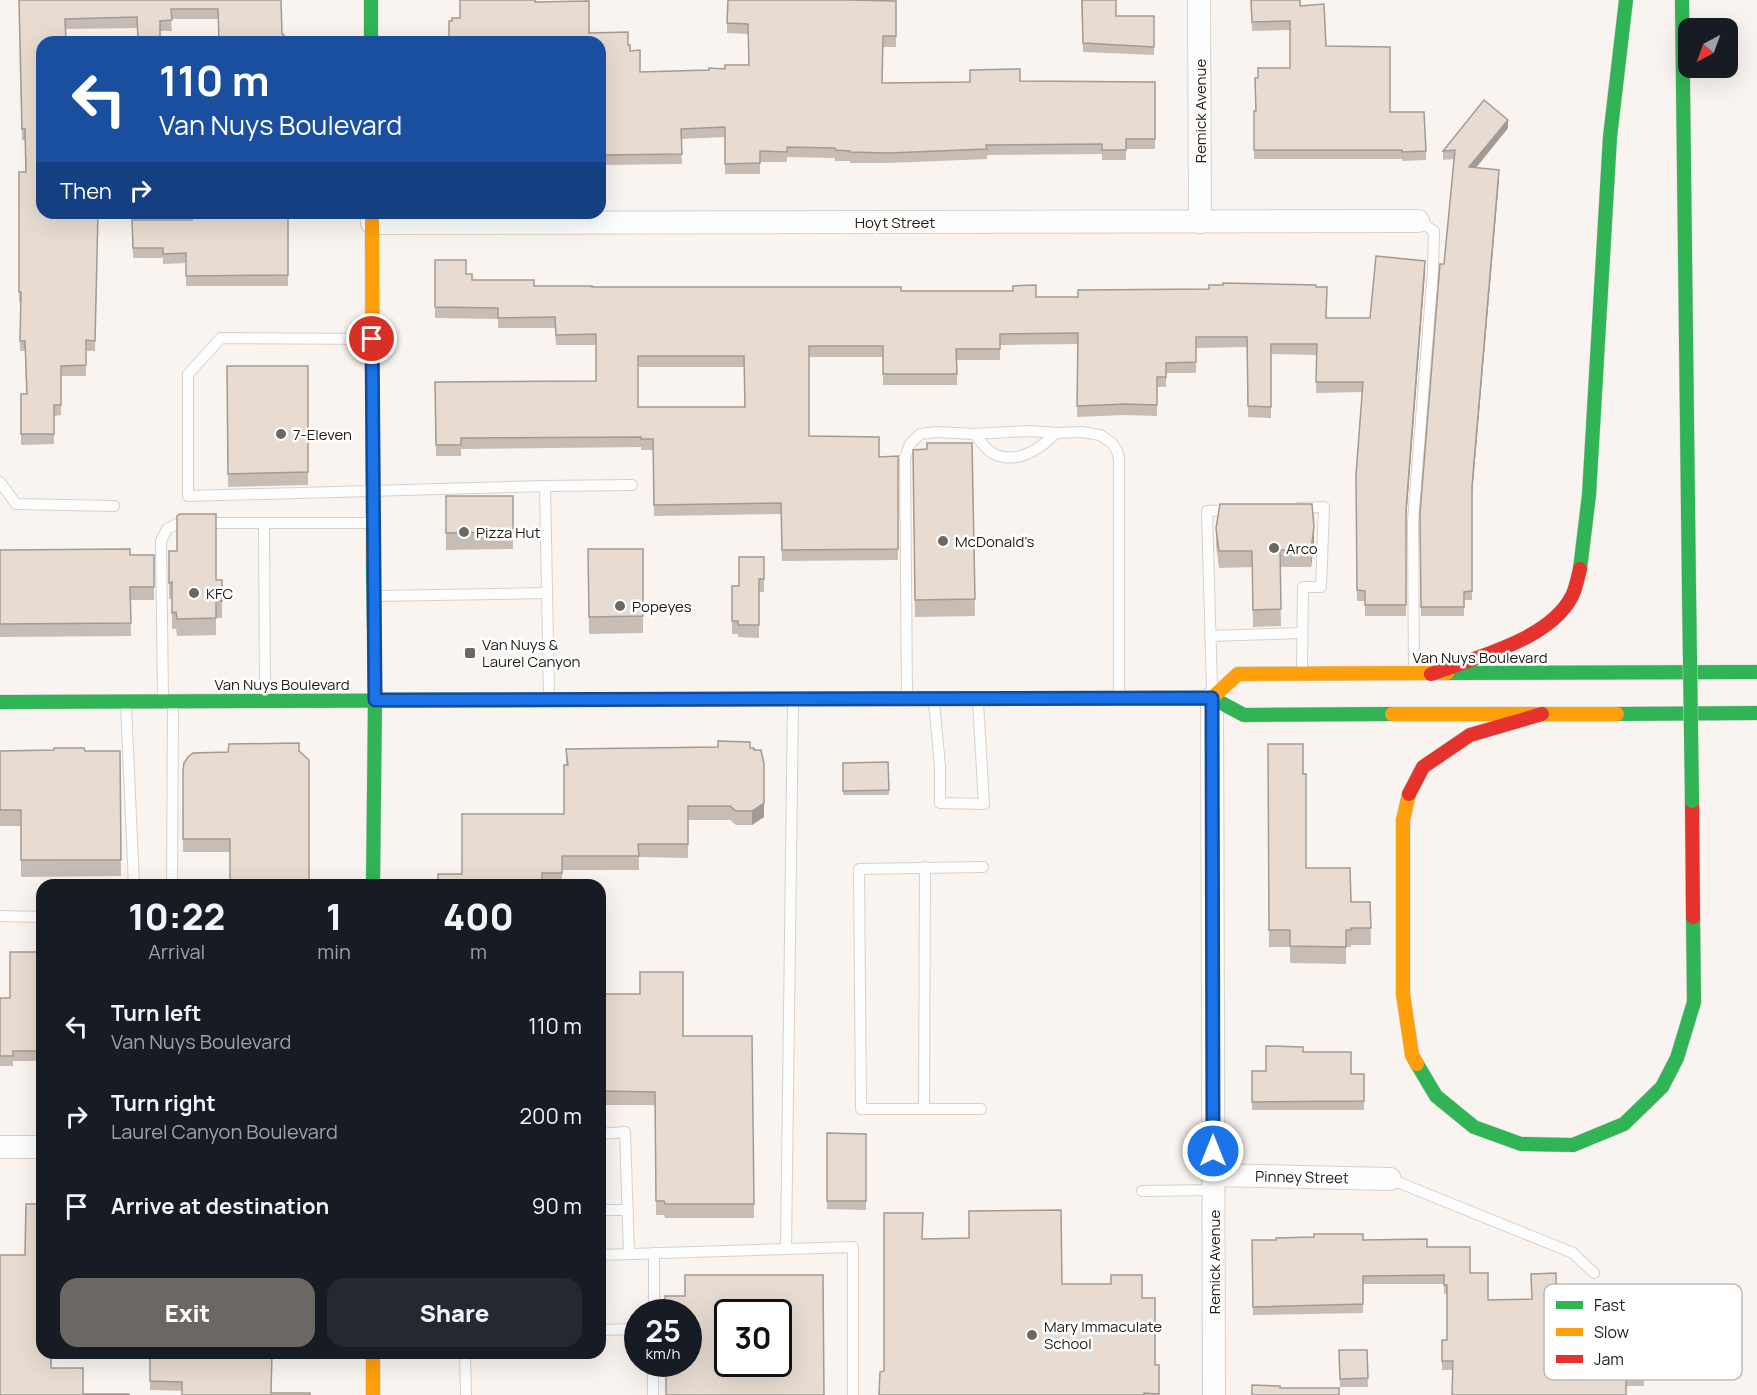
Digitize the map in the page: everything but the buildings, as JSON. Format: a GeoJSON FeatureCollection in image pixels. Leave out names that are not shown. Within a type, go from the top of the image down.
{"type":"FeatureCollection","features":[{"type":"Feature","properties":{"kind":"main road"},"geometry":{"type":"LineString","coordinates":[[371,0],[371,36]]}},
{"type":"Feature","properties":{"kind":"main road"},"geometry":{"type":"LineString","coordinates":[[1431,674],[1512,644],[1540,630],[1557,615],[1572,596],[1582,563],[1589,495],[1610,137],[1626,0]]}},
{"type":"Feature","properties":{"kind":"main road"},"geometry":{"type":"LineString","coordinates":[[1542,714],[1470,735],[1423,767],[1409,793],[1403,820],[1403,994],[1412,1055],[1436,1096],[1474,1127],[1521,1144],[1573,1145],[1624,1124],[1662,1087],[1677,1058],[1694,1002],[1682,0]]}},
{"type":"Feature","properties":{"kind":"main road"},"geometry":{"type":"LineString","coordinates":[[372,219],[375,700],[373,879]]}},
{"type":"Feature","properties":{"kind":"main road","name":"Van Nuys Boulevard"},"geometry":{"type":"LineString","coordinates":[[1212,698],[1238,674],[1757,672]]}},
{"type":"Feature","properties":{"kind":"main road","name":"Van Nuys Boulevard"},"geometry":{"type":"LineString","coordinates":[[0,702],[1212,698],[1244,715],[1757,713]]}},
{"type":"Feature","properties":{"kind":"main road"},"geometry":{"type":"LineString","coordinates":[[373,1359],[373,1395]]}},
{"type":"Feature","properties":{"kind":"street","name":"Remick Avenue"},"geometry":{"type":"LineString","coordinates":[[1199,0],[1200,222]]}},
{"type":"Feature","properties":{"kind":"street","name":"Hoyt Street"},"geometry":{"type":"LineString","coordinates":[[579,219],[1418,222]]}},
{"type":"Feature","properties":{"kind":"street","name":"Remick Avenue"},"geometry":{"type":"LineString","coordinates":[[1212,698],[1214,1395]]}},
{"type":"Feature","properties":{"kind":"street"},"geometry":{"type":"LineString","coordinates":[[0,1147],[36,1147]]}},
{"type":"Feature","properties":{"kind":"street","name":"Pinney Street"},"geometry":{"type":"LineString","coordinates":[[1214,1182],[1390,1179]]}},
{"type":"Feature","properties":{"kind":"lane"},"geometry":{"type":"LineString","coordinates":[[1414,674],[1413,521],[1434,231],[1418,222]]}},
{"type":"Feature","properties":{"kind":"lane"},"geometry":{"type":"LineString","coordinates":[[372,339],[221,338],[188,374],[188,496],[632,485]]}},
{"type":"Feature","properties":{"kind":"lane"},"geometry":{"type":"LineString","coordinates":[[907,698],[905,458],[910,444],[920,435],[937,432],[974,434],[1029,431],[1082,432],[1100,435],[1112,443],[1117,451],[1119,459],[1119,698]]}},
{"type":"Feature","properties":{"kind":"lane"},"geometry":{"type":"LineString","coordinates":[[974,434],[992,453],[1004,457],[1018,457],[1044,446],[1056,433]]}},
{"type":"Feature","properties":{"kind":"lane"},"geometry":{"type":"LineString","coordinates":[[0,482],[16,504],[114,506]]}},
{"type":"Feature","properties":{"kind":"lane"},"geometry":{"type":"LineString","coordinates":[[545,486],[549,700]]}},
{"type":"Feature","properties":{"kind":"lane"},"geometry":{"type":"LineString","coordinates":[[1289,508],[1324,507],[1321,587],[1303,587],[1302,674]]}},
{"type":"Feature","properties":{"kind":"lane"},"geometry":{"type":"LineString","coordinates":[[1212,698],[1207,511],[1242,510]]}},
{"type":"Feature","properties":{"kind":"lane"},"geometry":{"type":"LineString","coordinates":[[172,879],[168,701],[161,541],[167,529],[179,523],[373,523]]}},
{"type":"Feature","properties":{"kind":"lane"},"geometry":{"type":"LineString","coordinates":[[264,524],[265,701]]}},
{"type":"Feature","properties":{"kind":"lane"},"geometry":{"type":"LineString","coordinates":[[374,597],[547,593]]}},
{"type":"Feature","properties":{"kind":"lane"},"geometry":{"type":"LineString","coordinates":[[1210,636],[1302,633]]}},
{"type":"Feature","properties":{"kind":"lane"},"geometry":{"type":"LineString","coordinates":[[934,699],[940,766],[940,803],[984,804],[978,698]]}},
{"type":"Feature","properties":{"kind":"lane"},"geometry":{"type":"LineString","coordinates":[[786,1249],[793,699]]}},
{"type":"Feature","properties":{"kind":"lane"},"geometry":{"type":"LineString","coordinates":[[126,701],[135,879]]}},
{"type":"Feature","properties":{"kind":"lane"},"geometry":{"type":"LineString","coordinates":[[924,867],[924,1109]]}},
{"type":"Feature","properties":{"kind":"lane"},"geometry":{"type":"LineString","coordinates":[[981,1109],[861,1109],[859,869],[983,867]]}},
{"type":"Feature","properties":{"kind":"lane"},"geometry":{"type":"LineString","coordinates":[[0,916],[36,916]]}},
{"type":"Feature","properties":{"kind":"lane"},"geometry":{"type":"LineString","coordinates":[[606,1134],[625,1132],[630,1254]]}},
{"type":"Feature","properties":{"kind":"lane"},"geometry":{"type":"LineString","coordinates":[[1390,1179],[1573,1253],[1594,1273]]}},
{"type":"Feature","properties":{"kind":"lane"},"geometry":{"type":"LineString","coordinates":[[1142,1191],[1214,1182]]}},
{"type":"Feature","properties":{"kind":"lane"},"geometry":{"type":"LineString","coordinates":[[606,1210],[628,1210]]}},
{"type":"Feature","properties":{"kind":"lane"},"geometry":{"type":"LineString","coordinates":[[606,1255],[853,1246],[853,1395]]}},
{"type":"Feature","properties":{"kind":"lane"},"geometry":{"type":"LineString","coordinates":[[654,1253],[654,1299]]}},
{"type":"Feature","properties":{"kind":"lane"},"geometry":{"type":"LineString","coordinates":[[606,1330],[624,1329]]}},
{"type":"Feature","properties":{"kind":"lane"},"geometry":{"type":"LineString","coordinates":[[465,1359],[466,1395]]}},
{"type":"Feature","properties":{"kind":"lane"},"geometry":{"type":"LineString","coordinates":[[653,1377],[653,1395]]}},
{"type":"Feature","properties":{"kind":"traffic: fast"},"geometry":{"type":"LineString","coordinates":[[371,0],[371,36]]}},
{"type":"Feature","properties":{"kind":"traffic: fast"},"geometry":{"type":"LineString","coordinates":[[1580,569],[1589,495],[1610,137],[1626,0]]}},
{"type":"Feature","properties":{"kind":"traffic: fast"},"geometry":{"type":"LineString","coordinates":[[1682,0],[1689,591]]}},
{"type":"Feature","properties":{"kind":"traffic: fast"},"geometry":{"type":"LineString","coordinates":[[373,561],[375,700],[373,879]]}},
{"type":"Feature","properties":{"kind":"traffic: fast"},"geometry":{"type":"LineString","coordinates":[[1689,591],[1692,801]]}},
{"type":"Feature","properties":{"kind":"traffic: fast"},"geometry":{"type":"LineString","coordinates":[[1447,673],[1757,672]]}},
{"type":"Feature","properties":{"kind":"traffic: fast"},"geometry":{"type":"LineString","coordinates":[[782,699],[1212,698],[1244,715],[1392,714]]}},
{"type":"Feature","properties":{"kind":"traffic: fast"},"geometry":{"type":"LineString","coordinates":[[0,702],[553,700]]}},
{"type":"Feature","properties":{"kind":"traffic: fast"},"geometry":{"type":"LineString","coordinates":[[1617,714],[1757,713]]}},
{"type":"Feature","properties":{"kind":"traffic: fast"},"geometry":{"type":"LineString","coordinates":[[1417,1064],[1436,1096],[1474,1127],[1521,1144],[1573,1145],[1624,1124],[1662,1087],[1677,1058],[1694,1002],[1693,917]]}},
{"type":"Feature","properties":{"kind":"traffic: slow"},"geometry":{"type":"LineString","coordinates":[[372,219],[373,561]]}},
{"type":"Feature","properties":{"kind":"traffic: slow"},"geometry":{"type":"LineString","coordinates":[[1212,698],[1238,674],[1447,673]]}},
{"type":"Feature","properties":{"kind":"traffic: slow"},"geometry":{"type":"LineString","coordinates":[[553,700],[782,699]]}},
{"type":"Feature","properties":{"kind":"traffic: slow"},"geometry":{"type":"LineString","coordinates":[[1392,714],[1617,714]]}},
{"type":"Feature","properties":{"kind":"traffic: slow"},"geometry":{"type":"LineString","coordinates":[[1409,794],[1403,820],[1403,994],[1412,1055],[1417,1064]]}},
{"type":"Feature","properties":{"kind":"traffic: slow"},"geometry":{"type":"LineString","coordinates":[[373,1359],[373,1395]]}},
{"type":"Feature","properties":{"kind":"traffic: jam"},"geometry":{"type":"LineString","coordinates":[[1431,674],[1509,646],[1547,624],[1572,596],[1580,569]]}},
{"type":"Feature","properties":{"kind":"traffic: jam"},"geometry":{"type":"LineString","coordinates":[[1409,794],[1423,767],[1470,735],[1542,714]]}},
{"type":"Feature","properties":{"kind":"traffic: jam"},"geometry":{"type":"LineString","coordinates":[[1692,801],[1693,917]]}},
{"type":"Feature","properties":{"kind":"place","name":"7-Eleven"},"geometry":{"type":"Point","coordinates":[281,434]}},
{"type":"Feature","properties":{"kind":"place","name":"Pizza Hut"},"geometry":{"type":"Point","coordinates":[464,532]}},
{"type":"Feature","properties":{"kind":"place","name":"McDonald's"},"geometry":{"type":"Point","coordinates":[943,541]}},
{"type":"Feature","properties":{"kind":"place","name":"Arco"},"geometry":{"type":"Point","coordinates":[1274,548]}},
{"type":"Feature","properties":{"kind":"place","name":"KFC"},"geometry":{"type":"Point","coordinates":[194,593]}},
{"type":"Feature","properties":{"kind":"place","name":"Popeyes"},"geometry":{"type":"Point","coordinates":[620,606]}},
{"type":"Feature","properties":{"kind":"place","name":"Van Nuys & Laurel Canyon"},"geometry":{"type":"Point","coordinates":[470,653]}},
{"type":"Feature","properties":{"kind":"place","name":"Mary Immaculate School"},"geometry":{"type":"Point","coordinates":[1032,1335]}},
{"type":"Feature","properties":{"kind":"route"},"geometry":{"type":"LineString","coordinates":[[372,339],[375,700],[1212,698],[1213,1151]]}}]}
